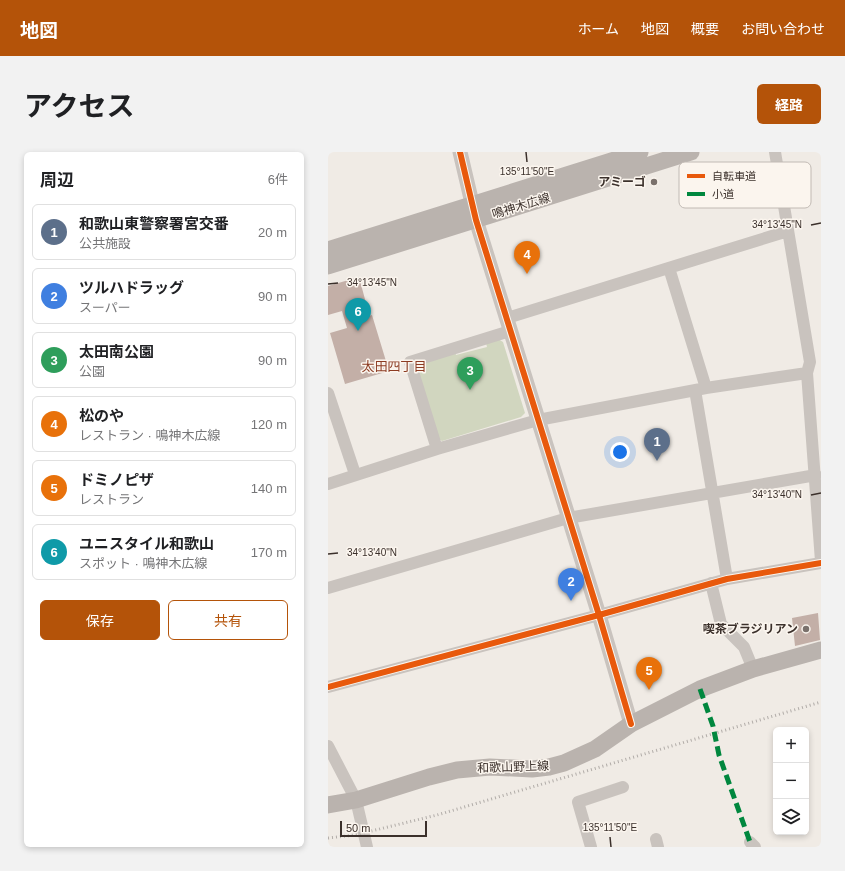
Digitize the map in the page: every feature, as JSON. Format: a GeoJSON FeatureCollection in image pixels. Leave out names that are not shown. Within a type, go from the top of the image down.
{"type":"FeatureCollection","features":[{"type":"Feature","properties":{"kind":"main road","name":"鳴神木広線"},"geometry":{"type":"LineString","coordinates":[[328,266],[640,152]]}},
{"type":"Feature","properties":{"kind":"main road","name":"鳴神木広線"},"geometry":{"type":"LineString","coordinates":[[328,250],[475,212],[691,152]]}},
{"type":"Feature","properties":{"kind":"main road","name":"和歌山野上線"},"geometry":{"type":"LineString","coordinates":[[328,805],[356,800],[429,777],[457,770],[490,767],[532,769],[564,763],[595,749],[631,724],[700,689],[753,670],[821,650]]}},
{"type":"Feature","properties":{"kind":"street"},"geometry":{"type":"LineString","coordinates":[[460,152],[475,212],[508,325],[599,615],[631,724]]}},
{"type":"Feature","properties":{"kind":"street"},"geometry":{"type":"LineString","coordinates":[[775,152],[777,162]]}},
{"type":"Feature","properties":{"kind":"street"},"geometry":{"type":"LineString","coordinates":[[328,687],[599,615],[726,579],[821,562],[808,373],[810,362],[784,208]]}},
{"type":"Feature","properties":{"kind":"street"},"geometry":{"type":"LineString","coordinates":[[437,449],[410,362],[508,325],[669,268],[788,231]]}},
{"type":"Feature","properties":{"kind":"street"},"geometry":{"type":"LineString","coordinates":[[669,268],[700,389],[711,493],[726,579]]}},
{"type":"Feature","properties":{"kind":"street"},"geometry":{"type":"LineString","coordinates":[[328,484],[355,474],[437,449],[538,420],[700,389],[808,373]]}},
{"type":"Feature","properties":{"kind":"street"},"geometry":{"type":"LineString","coordinates":[[328,392],[355,474]]}},
{"type":"Feature","properties":{"kind":"street"},"geometry":{"type":"LineString","coordinates":[[328,588],[568,518],[816,475]]}},
{"type":"Feature","properties":{"kind":"street"},"geometry":{"type":"LineString","coordinates":[[711,583],[721,624],[744,647],[753,670]]}},
{"type":"Feature","properties":{"kind":"street"},"geometry":{"type":"LineString","coordinates":[[328,747],[356,800],[368,847]]}},
{"type":"Feature","properties":{"kind":"street"},"geometry":{"type":"LineString","coordinates":[[591,847],[578,802],[623,787]]}},
{"type":"Feature","properties":{"kind":"green space"},"geometry":{"type":"Polygon","coordinates":[[[498,339],[503,342],[525,413],[521,417],[442,441],[437,438],[416,367],[420,361],[455,351],[456,355],[487,347],[486,343],[498,339]]]}},
{"type":"Feature","properties":{"kind":"building"},"geometry":{"type":"Polygon","coordinates":[[[359,277],[366,303],[356,306],[360,319],[372,315],[389,371],[345,384],[330,333],[347,328],[342,311],[328,315],[328,286],[359,277]]]}},
{"type":"Feature","properties":{"kind":"building","name":"喫茶ブラジリアン"},"geometry":{"type":"Polygon","coordinates":[[[818,613],[820,640],[795,646],[792,618],[818,613]]]}},
{"type":"Feature","properties":{"kind":"railway"},"geometry":{"type":"LineString","coordinates":[[328,838],[355,835],[437,815],[821,702]]}},
{"type":"Feature","properties":{"kind":"marked path"},"geometry":{"type":"LineString","coordinates":[[700,689],[713,726],[719,755],[750,842]]}},
{"type":"Feature","properties":{"kind":"cycle path"},"geometry":{"type":"LineString","coordinates":[[460,152],[476,220],[599,615],[631,724]]}},
{"type":"Feature","properties":{"kind":"cycle path"},"geometry":{"type":"LineString","coordinates":[[328,687],[599,615],[727,579],[821,563]]}},
{"type":"Feature","properties":{"kind":"place","name":"アミーゴ"},"geometry":{"type":"Point","coordinates":[654,182]}},
{"type":"Feature","properties":{"kind":"place","name":"松のや"},"geometry":{"type":"Point","coordinates":[527,274]}},
{"type":"Feature","properties":{"kind":"place","name":"ユニスタイル和歌山"},"geometry":{"type":"Point","coordinates":[358,331]}},
{"type":"Feature","properties":{"kind":"place","name":"太田南公園"},"geometry":{"type":"Point","coordinates":[470,390]}},
{"type":"Feature","properties":{"kind":"place","name":"和歌山東警察署宮交番"},"geometry":{"type":"Point","coordinates":[657,461]}},
{"type":"Feature","properties":{"kind":"place","name":"ツルハドラッグ"},"geometry":{"type":"Point","coordinates":[571,601]}},
{"type":"Feature","properties":{"kind":"place","name":"喫茶ブラジリアン"},"geometry":{"type":"Point","coordinates":[806,629]}},
{"type":"Feature","properties":{"kind":"place","name":"ドミノピザ"},"geometry":{"type":"Point","coordinates":[649,690]}},
{"type":"Feature","properties":{"kind":"district","name":"太田四丁目"},"geometry":{"type":"Point","coordinates":[394,366]}}]}
